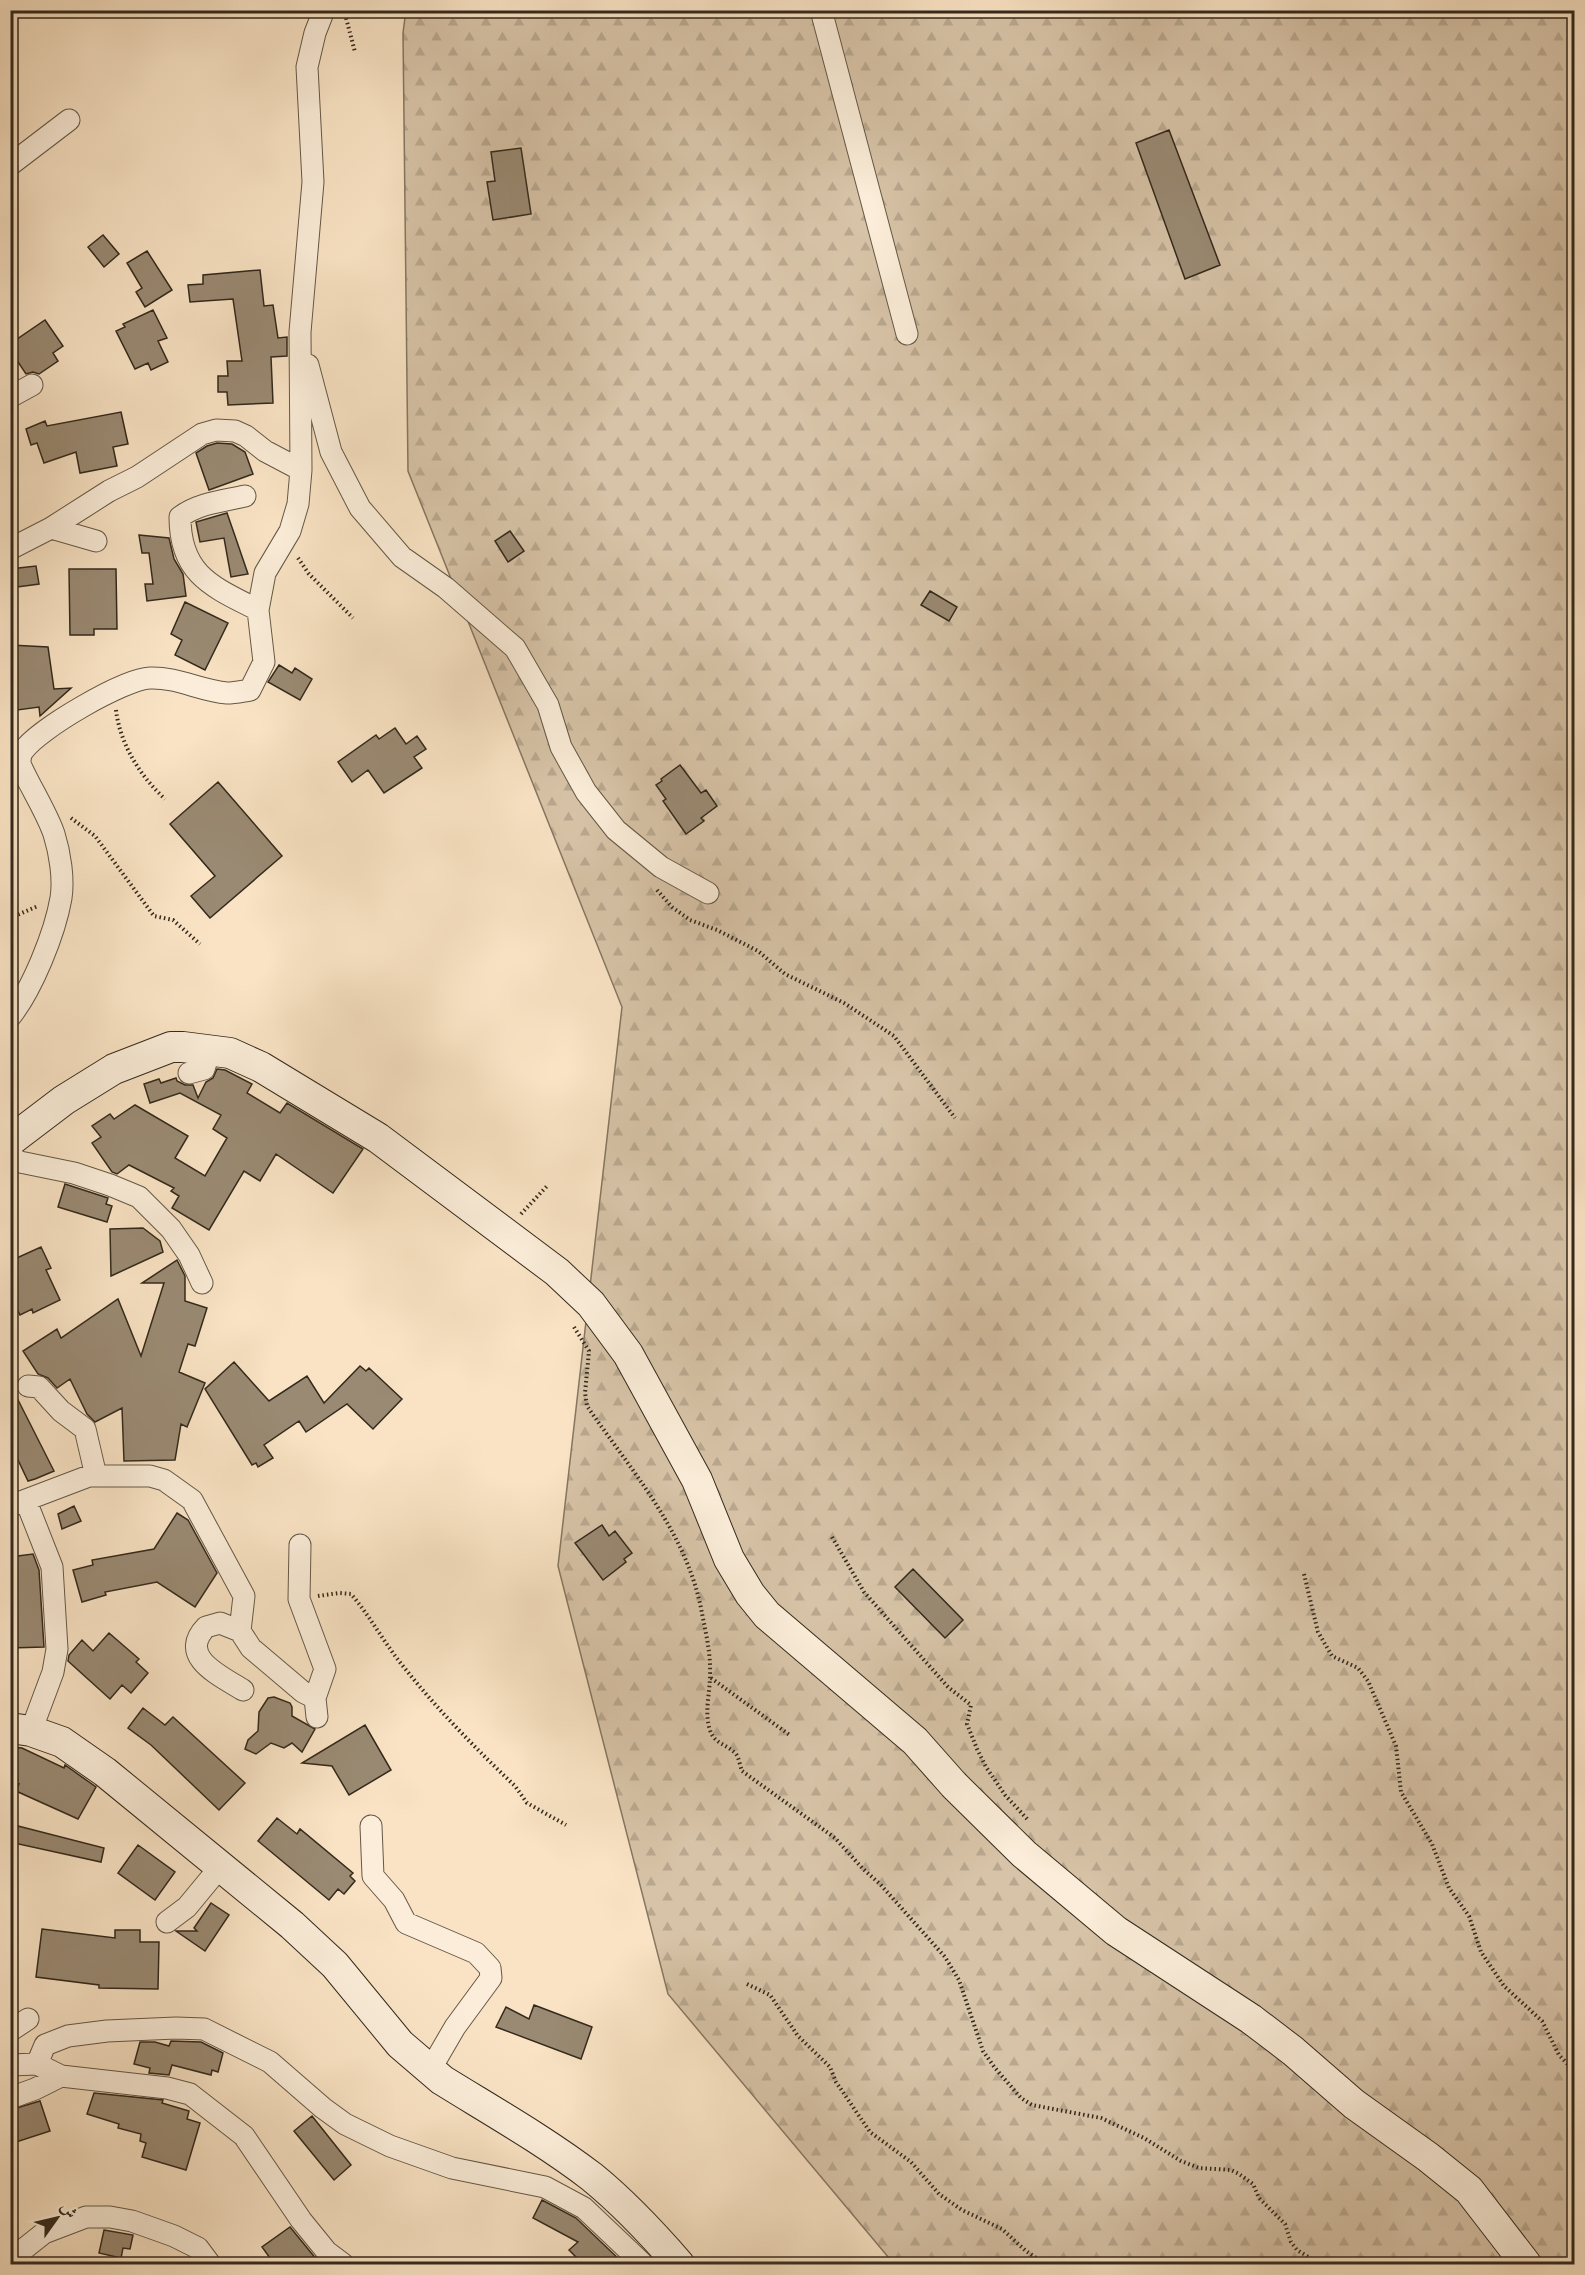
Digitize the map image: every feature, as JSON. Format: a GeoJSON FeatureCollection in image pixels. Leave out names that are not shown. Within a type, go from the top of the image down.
{"type":"FeatureCollection","features":[{"type":"Feature","properties":{"kind":"street"},"geometry":{"type":"LineString","coordinates":[[10,1017],[46,950],[61,897],[60,860],[53,833],[15,760],[20,753],[34,740],[101,696],[126,684],[148,678],[166,679],[227,693],[250,690],[264,662],[258,610],[265,573],[290,531],[298,504],[301,470],[300,333],[313,182],[308,67],[315,33],[324,10]]}},
{"type":"Feature","properties":{"kind":"street"},"geometry":{"type":"LineString","coordinates":[[821,10],[907,334]]}},
{"type":"Feature","properties":{"kind":"street"},"geometry":{"type":"LineString","coordinates":[[10,165],[69,120]]}},
{"type":"Feature","properties":{"kind":"street"},"geometry":{"type":"LineString","coordinates":[[300,333],[331,452],[360,508],[402,557],[446,588],[514,648],[548,705],[561,747],[586,792],[616,830],[661,867],[708,893]]}},
{"type":"Feature","properties":{"kind":"street"},"geometry":{"type":"LineString","coordinates":[[10,397],[32,385]]}},
{"type":"Feature","properties":{"kind":"street"},"geometry":{"type":"LineString","coordinates":[[10,549],[51,528],[109,491],[137,477],[202,434],[216,430],[235,431],[246,436],[265,451],[301,470]]}},
{"type":"Feature","properties":{"kind":"street"},"geometry":{"type":"LineString","coordinates":[[245,496],[204,504],[188,511],[180,517],[180,532],[183,549],[204,580],[218,591],[258,610]]}},
{"type":"Feature","properties":{"kind":"street"},"geometry":{"type":"LineString","coordinates":[[51,528],[96,541]]}},
{"type":"Feature","properties":{"kind":"street"},"geometry":{"type":"LineString","coordinates":[[10,1141],[64,1100],[114,1070],[171,1047],[230,1053],[261,1067],[378,1138],[501,1228],[557,1272],[591,1304],[609,1326],[628,1354],[697,1480],[729,1559],[766,1615],[915,1741],[954,1785],[1024,1854],[1116,1930],[1251,2019],[1293,2051],[1354,2104],[1428,2157],[1469,2190],[1526,2265]]}},
{"type":"Feature","properties":{"kind":"street"},"geometry":{"type":"LineString","coordinates":[[189,1073],[204,1069],[210,1050]]}},
{"type":"Feature","properties":{"kind":"street"},"geometry":{"type":"LineString","coordinates":[[10,1157],[20,1162],[74,1173],[139,1197],[171,1229],[189,1255],[202,1283]]}},
{"type":"Feature","properties":{"kind":"street"},"geometry":{"type":"LineString","coordinates":[[28,1386],[39,1387],[61,1411],[85,1429],[96,1476]]}},
{"type":"Feature","properties":{"kind":"street"},"geometry":{"type":"LineString","coordinates":[[300,1545],[299,1599],[325,1670],[316,1707],[303,1692],[251,1648],[240,1630],[244,1596],[192,1500],[164,1480],[150,1476],[89,1476],[18,1504],[52,1567],[57,1649],[53,1672],[21,1730],[62,1742],[105,1772],[292,1924],[335,1965],[400,2044],[442,2080],[527,2132],[592,2177],[629,2210],[679,2265]]}},
{"type":"Feature","properties":{"kind":"street"},"geometry":{"type":"LineString","coordinates":[[240,1630],[220,1623],[206,1627],[196,1640],[196,1648],[200,1659],[209,1668],[243,1689]]}},
{"type":"Feature","properties":{"kind":"street"},"geometry":{"type":"LineString","coordinates":[[371,1826],[373,1875],[394,1900],[406,1923],[476,1953],[490,1968],[491,1978],[455,2027],[430,2070]]}},
{"type":"Feature","properties":{"kind":"street"},"geometry":{"type":"LineString","coordinates":[[167,1922],[187,1906],[220,1867]]}},
{"type":"Feature","properties":{"kind":"street"},"geometry":{"type":"LineString","coordinates":[[10,2031],[28,2019]]}},
{"type":"Feature","properties":{"kind":"street"},"geometry":{"type":"LineString","coordinates":[[36,2064],[45,2044],[68,2036],[107,2031],[204,2029],[270,2062],[345,2124],[381,2142],[452,2168],[545,2187],[584,2208],[643,2265]]}},
{"type":"Feature","properties":{"kind":"street"},"geometry":{"type":"LineString","coordinates":[[10,2065],[36,2064],[61,2076],[167,2088],[190,2094],[244,2136],[301,2220],[327,2252],[343,2265]]}},
{"type":"Feature","properties":{"kind":"street"},"geometry":{"type":"LineString","coordinates":[[10,2098],[61,2076]]}},
{"type":"Feature","properties":{"kind":"street"},"geometry":{"type":"LineString","coordinates":[[10,2260],[44,2232],[86,2217],[110,2217],[174,2236],[198,2248],[210,2265]]}},
{"type":"Feature","properties":{"kind":"path"},"geometry":{"type":"LineString","coordinates":[[345,10],[354,51]]}},
{"type":"Feature","properties":{"kind":"path"},"geometry":{"type":"LineString","coordinates":[[290,531],[294,551],[300,562],[329,596],[353,618]]}},
{"type":"Feature","properties":{"kind":"path"},"geometry":{"type":"LineString","coordinates":[[126,684],[116,711],[120,728],[132,760],[147,783],[165,800]]}},
{"type":"Feature","properties":{"kind":"path"},"geometry":{"type":"LineString","coordinates":[[65,814],[95,836],[154,916],[173,920],[200,944]]}},
{"type":"Feature","properties":{"kind":"path"},"geometry":{"type":"LineString","coordinates":[[651,883],[672,907],[690,920],[717,930],[758,951],[785,974],[844,1004],[894,1036],[955,1118]]}},
{"type":"Feature","properties":{"kind":"path"},"geometry":{"type":"LineString","coordinates":[[501,1228],[518,1217],[548,1185]]}},
{"type":"Feature","properties":{"kind":"path"},"geometry":{"type":"LineString","coordinates":[[573,1326],[589,1351],[585,1393],[587,1406],[652,1497],[678,1540],[686,1560],[700,1604],[708,1647],[710,1677],[707,1717],[710,1731],[717,1742],[730,1748],[737,1756],[742,1771],[835,1838],[945,1957],[958,1980],[983,2050],[995,2068],[1021,2097],[1032,2105],[1077,2112],[1110,2122],[1164,2148],[1181,2162],[1199,2168],[1230,2170],[1239,2174],[1253,2184],[1259,2198],[1285,2224],[1291,2242],[1297,2250],[1320,2265]]}},
{"type":"Feature","properties":{"kind":"path"},"geometry":{"type":"LineString","coordinates":[[832,1537],[864,1592],[948,1688],[971,1705],[967,1724],[981,1758],[1005,1795],[1027,1818],[1038,1834],[1024,1854]]}},
{"type":"Feature","properties":{"kind":"path"},"geometry":{"type":"LineString","coordinates":[[1304,1574],[1318,1632],[1332,1656],[1358,1668],[1368,1681],[1396,1746],[1401,1792],[1432,1844],[1449,1888],[1469,1916],[1481,1952],[1504,1986],[1542,2021],[1559,2055],[1575,2071]]}},
{"type":"Feature","properties":{"kind":"path"},"geometry":{"type":"LineString","coordinates":[[299,1599],[339,1593],[351,1594],[367,1612],[398,1659],[428,1697],[515,1786],[527,1803],[566,1825]]}},
{"type":"Feature","properties":{"kind":"path"},"geometry":{"type":"LineString","coordinates":[[710,1677],[792,1736]]}},
{"type":"Feature","properties":{"kind":"path"},"geometry":{"type":"LineString","coordinates":[[747,1984],[770,1995],[798,2036],[830,2067],[836,2082],[870,2132],[911,2162],[939,2194],[962,2210],[1002,2229],[1026,2252],[1046,2265]]}},
{"type":"Feature","properties":{"kind":"green space"},"geometry":{"type":"Polygon","coordinates":[[[406,10],[1574,11],[1574,2264],[894,2264],[668,1994],[558,1566],[622,1007],[408,471],[403,33],[406,10]]]}},
{"type":"Feature","properties":{"kind":"building"},"geometry":{"type":"Polygon","coordinates":[[[1169,130],[1220,265],[1185,279],[1136,143],[1169,130]]]}},
{"type":"Feature","properties":{"kind":"building"},"geometry":{"type":"Polygon","coordinates":[[[521,148],[531,214],[493,220],[487,182],[495,181],[491,152],[521,148]]]}},
{"type":"Feature","properties":{"kind":"building"},"geometry":{"type":"Polygon","coordinates":[[[103,235],[119,254],[104,267],[88,247],[103,235]]]}},
{"type":"Feature","properties":{"kind":"building"},"geometry":{"type":"Polygon","coordinates":[[[147,251],[172,290],[145,307],[136,292],[142,288],[127,263],[147,251]]]}},
{"type":"Feature","properties":{"kind":"building"},"geometry":{"type":"Polygon","coordinates":[[[260,270],[264,306],[273,305],[278,338],[287,337],[287,356],[271,357],[273,403],[228,405],[227,392],[218,392],[218,376],[228,376],[227,361],[242,361],[233,299],[190,302],[188,285],[203,284],[203,275],[260,270]]]}},
{"type":"Feature","properties":{"kind":"building"},"geometry":{"type":"Polygon","coordinates":[[[153,310],[167,338],[158,341],[168,362],[151,370],[148,363],[135,369],[116,331],[125,327],[123,324],[153,310]]]}},
{"type":"Feature","properties":{"kind":"building"},"geometry":{"type":"Polygon","coordinates":[[[45,320],[63,346],[53,353],[58,361],[39,374],[33,372],[26,374],[10,350],[10,344],[45,320]]]}},
{"type":"Feature","properties":{"kind":"building"},"geometry":{"type":"Polygon","coordinates":[[[121,412],[128,444],[113,447],[117,466],[80,473],[76,452],[44,463],[37,443],[31,445],[26,429],[45,421],[47,426],[121,412]]]}},
{"type":"Feature","properties":{"kind":"building"},"geometry":{"type":"Polygon","coordinates":[[[217,443],[232,444],[245,452],[253,474],[209,490],[196,453],[217,443]]]}},
{"type":"Feature","properties":{"kind":"building"},"geometry":{"type":"Polygon","coordinates":[[[227,513],[248,574],[231,577],[224,538],[200,542],[196,522],[227,513]]]}},
{"type":"Feature","properties":{"kind":"building"},"geometry":{"type":"Polygon","coordinates":[[[510,531],[524,551],[508,562],[495,541],[510,531]]]}},
{"type":"Feature","properties":{"kind":"building"},"geometry":{"type":"Polygon","coordinates":[[[139,535],[169,538],[174,559],[183,574],[186,596],[147,601],[145,584],[153,584],[149,553],[142,553],[139,535]]]}},
{"type":"Feature","properties":{"kind":"building"},"geometry":{"type":"Polygon","coordinates":[[[36,566],[39,584],[10,588],[10,569],[36,566]]]}},
{"type":"Feature","properties":{"kind":"building"},"geometry":{"type":"Polygon","coordinates":[[[69,569],[116,569],[117,629],[94,629],[94,635],[70,635],[69,569]]]}},
{"type":"Feature","properties":{"kind":"building"},"geometry":{"type":"Polygon","coordinates":[[[930,591],[957,607],[949,621],[921,605],[930,591]]]}},
{"type":"Feature","properties":{"kind":"building"},"geometry":{"type":"Polygon","coordinates":[[[185,602],[228,623],[205,670],[175,655],[182,640],[171,634],[185,602]]]}},
{"type":"Feature","properties":{"kind":"building"},"geometry":{"type":"Polygon","coordinates":[[[10,645],[48,647],[54,689],[71,688],[40,716],[39,707],[10,711],[10,645]]]}},
{"type":"Feature","properties":{"kind":"building"},"geometry":{"type":"Polygon","coordinates":[[[279,665],[292,673],[295,668],[312,679],[300,700],[268,682],[279,665]]]}},
{"type":"Feature","properties":{"kind":"building"},"geometry":{"type":"Polygon","coordinates":[[[395,728],[406,744],[417,736],[426,749],[414,757],[422,768],[384,793],[368,770],[352,782],[338,762],[376,735],[379,739],[395,728]]]}},
{"type":"Feature","properties":{"kind":"building"},"geometry":{"type":"Polygon","coordinates":[[[680,765],[701,793],[706,790],[717,806],[701,818],[704,821],[686,834],[663,801],[666,799],[656,785],[680,765]]]}},
{"type":"Feature","properties":{"kind":"building"},"geometry":{"type":"Polygon","coordinates":[[[218,782],[282,856],[210,918],[191,896],[215,876],[170,824],[218,782]]]}},
{"type":"Feature","properties":{"kind":"building"},"geometry":{"type":"Polygon","coordinates":[[[217,1069],[225,1070],[252,1084],[247,1093],[280,1113],[287,1103],[363,1149],[333,1193],[276,1154],[260,1181],[244,1171],[209,1230],[172,1208],[179,1196],[171,1191],[174,1188],[129,1165],[117,1174],[112,1172],[92,1143],[101,1137],[92,1126],[110,1114],[114,1119],[135,1105],[188,1136],[175,1158],[205,1176],[227,1138],[213,1129],[221,1115],[180,1093],[150,1103],[144,1084],[159,1079],[161,1083],[176,1078],[185,1085],[193,1085],[198,1098],[206,1082],[213,1078],[217,1069]]]}},
{"type":"Feature","properties":{"kind":"building"},"geometry":{"type":"Polygon","coordinates":[[[65,1184],[108,1198],[106,1204],[112,1206],[107,1222],[58,1207],[65,1184]]]}},
{"type":"Feature","properties":{"kind":"building"},"geometry":{"type":"Polygon","coordinates":[[[143,1228],[160,1241],[163,1252],[111,1276],[110,1229],[143,1228]]]}},
{"type":"Feature","properties":{"kind":"building"},"geometry":{"type":"Polygon","coordinates":[[[41,1247],[51,1268],[46,1270],[60,1300],[33,1313],[32,1309],[20,1315],[10,1295],[10,1261],[41,1247]]]}},
{"type":"Feature","properties":{"kind":"building"},"geometry":{"type":"Polygon","coordinates":[[[177,1260],[185,1276],[185,1301],[207,1308],[195,1346],[188,1344],[179,1372],[205,1383],[187,1427],[181,1424],[175,1460],[124,1461],[122,1408],[95,1422],[87,1414],[70,1379],[57,1388],[48,1378],[38,1374],[23,1351],[57,1329],[61,1338],[118,1299],[141,1356],[164,1283],[142,1283],[177,1260]]]}},
{"type":"Feature","properties":{"kind":"building"},"geometry":{"type":"Polygon","coordinates":[[[234,1362],[269,1401],[307,1376],[324,1403],[360,1366],[366,1371],[369,1368],[402,1399],[373,1429],[347,1404],[306,1432],[299,1421],[264,1445],[273,1458],[258,1467],[256,1463],[252,1465],[205,1389],[234,1362]]]}},
{"type":"Feature","properties":{"kind":"building"},"geometry":{"type":"Polygon","coordinates":[[[10,1384],[54,1471],[28,1481],[10,1443],[10,1384]]]}},
{"type":"Feature","properties":{"kind":"building"},"geometry":{"type":"Polygon","coordinates":[[[74,1506],[81,1521],[62,1529],[58,1514],[74,1506]]]}},
{"type":"Feature","properties":{"kind":"building"},"geometry":{"type":"Polygon","coordinates":[[[177,1513],[188,1520],[217,1573],[195,1607],[157,1582],[105,1592],[106,1595],[82,1602],[73,1570],[93,1565],[92,1560],[154,1549],[177,1513]]]}},
{"type":"Feature","properties":{"kind":"building"},"geometry":{"type":"Polygon","coordinates":[[[602,1525],[609,1536],[615,1531],[632,1553],[624,1559],[626,1562],[603,1580],[575,1543],[602,1525]]]}},
{"type":"Feature","properties":{"kind":"building"},"geometry":{"type":"Polygon","coordinates":[[[33,1554],[39,1570],[44,1647],[10,1648],[10,1557],[33,1554]]]}},
{"type":"Feature","properties":{"kind":"building"},"geometry":{"type":"Polygon","coordinates":[[[913,1569],[963,1620],[945,1638],[895,1587],[913,1569]]]}},
{"type":"Feature","properties":{"kind":"building"},"geometry":{"type":"Polygon","coordinates":[[[109,1633],[139,1659],[136,1662],[148,1673],[131,1693],[122,1685],[110,1699],[68,1661],[69,1655],[82,1640],[93,1651],[109,1633]]]}},
{"type":"Feature","properties":{"kind":"building"},"geometry":{"type":"Polygon","coordinates":[[[274,1697],[290,1703],[292,1716],[315,1729],[302,1752],[292,1743],[284,1748],[271,1743],[256,1754],[245,1749],[248,1740],[258,1731],[259,1712],[268,1698],[274,1697]]]}},
{"type":"Feature","properties":{"kind":"building"},"geometry":{"type":"Polygon","coordinates":[[[143,1708],[165,1725],[173,1717],[245,1783],[219,1810],[151,1745],[128,1728],[143,1708]]]}},
{"type":"Feature","properties":{"kind":"building"},"geometry":{"type":"Polygon","coordinates":[[[365,1725],[391,1770],[349,1795],[332,1766],[302,1763],[365,1725]]]}},
{"type":"Feature","properties":{"kind":"building"},"geometry":{"type":"Polygon","coordinates":[[[10,1747],[22,1748],[64,1768],[65,1765],[96,1787],[78,1819],[16,1791],[19,1784],[10,1783],[10,1747]]]}},
{"type":"Feature","properties":{"kind":"building"},"geometry":{"type":"Polygon","coordinates":[[[277,1818],[297,1834],[300,1829],[353,1873],[350,1876],[355,1881],[344,1894],[338,1889],[329,1900],[258,1841],[277,1818]]]}},
{"type":"Feature","properties":{"kind":"building"},"geometry":{"type":"Polygon","coordinates":[[[18,1826],[104,1848],[101,1862],[14,1843],[18,1826]]]}},
{"type":"Feature","properties":{"kind":"building"},"geometry":{"type":"Polygon","coordinates":[[[138,1845],[175,1872],[155,1900],[118,1873],[138,1845]]]}},
{"type":"Feature","properties":{"kind":"building"},"geometry":{"type":"Polygon","coordinates":[[[211,1903],[229,1915],[205,1951],[176,1931],[197,1931],[194,1928],[211,1903]]]}},
{"type":"Feature","properties":{"kind":"building"},"geometry":{"type":"Polygon","coordinates":[[[42,1929],[115,1938],[115,1930],[140,1930],[140,1942],[159,1942],[158,1989],[99,1988],[99,1985],[36,1977],[42,1929]]]}},
{"type":"Feature","properties":{"kind":"building"},"geometry":{"type":"Polygon","coordinates":[[[534,2005],[592,2027],[581,2059],[496,2027],[506,2007],[529,2019],[534,2005]]]}},
{"type":"Feature","properties":{"kind":"building"},"geometry":{"type":"Polygon","coordinates":[[[171,2041],[201,2042],[223,2053],[218,2072],[212,2070],[211,2075],[172,2065],[169,2075],[149,2073],[150,2068],[134,2064],[140,2042],[155,2042],[169,2046],[171,2041]]]}},
{"type":"Feature","properties":{"kind":"building"},"geometry":{"type":"Polygon","coordinates":[[[94,2093],[163,2100],[162,2103],[189,2111],[187,2119],[200,2123],[186,2170],[142,2157],[146,2143],[140,2141],[141,2134],[118,2128],[119,2124],[87,2114],[94,2093]]]}},
{"type":"Feature","properties":{"kind":"building"},"geometry":{"type":"Polygon","coordinates":[[[40,2101],[50,2131],[10,2144],[10,2110],[40,2101]]]}},
{"type":"Feature","properties":{"kind":"building"},"geometry":{"type":"Polygon","coordinates":[[[312,2116],[351,2165],[334,2180],[294,2131],[312,2116]]]}},
{"type":"Feature","properties":{"kind":"building"},"geometry":{"type":"Polygon","coordinates":[[[542,2200],[576,2218],[625,2265],[584,2265],[569,2250],[578,2242],[533,2218],[542,2200]]]}},
{"type":"Feature","properties":{"kind":"building"},"geometry":{"type":"Polygon","coordinates":[[[290,2227],[321,2265],[275,2265],[262,2247],[290,2227]]]}},
{"type":"Feature","properties":{"kind":"building"},"geometry":{"type":"Polygon","coordinates":[[[104,2230],[133,2235],[130,2249],[123,2248],[121,2258],[99,2253],[104,2230]]]}}]}
